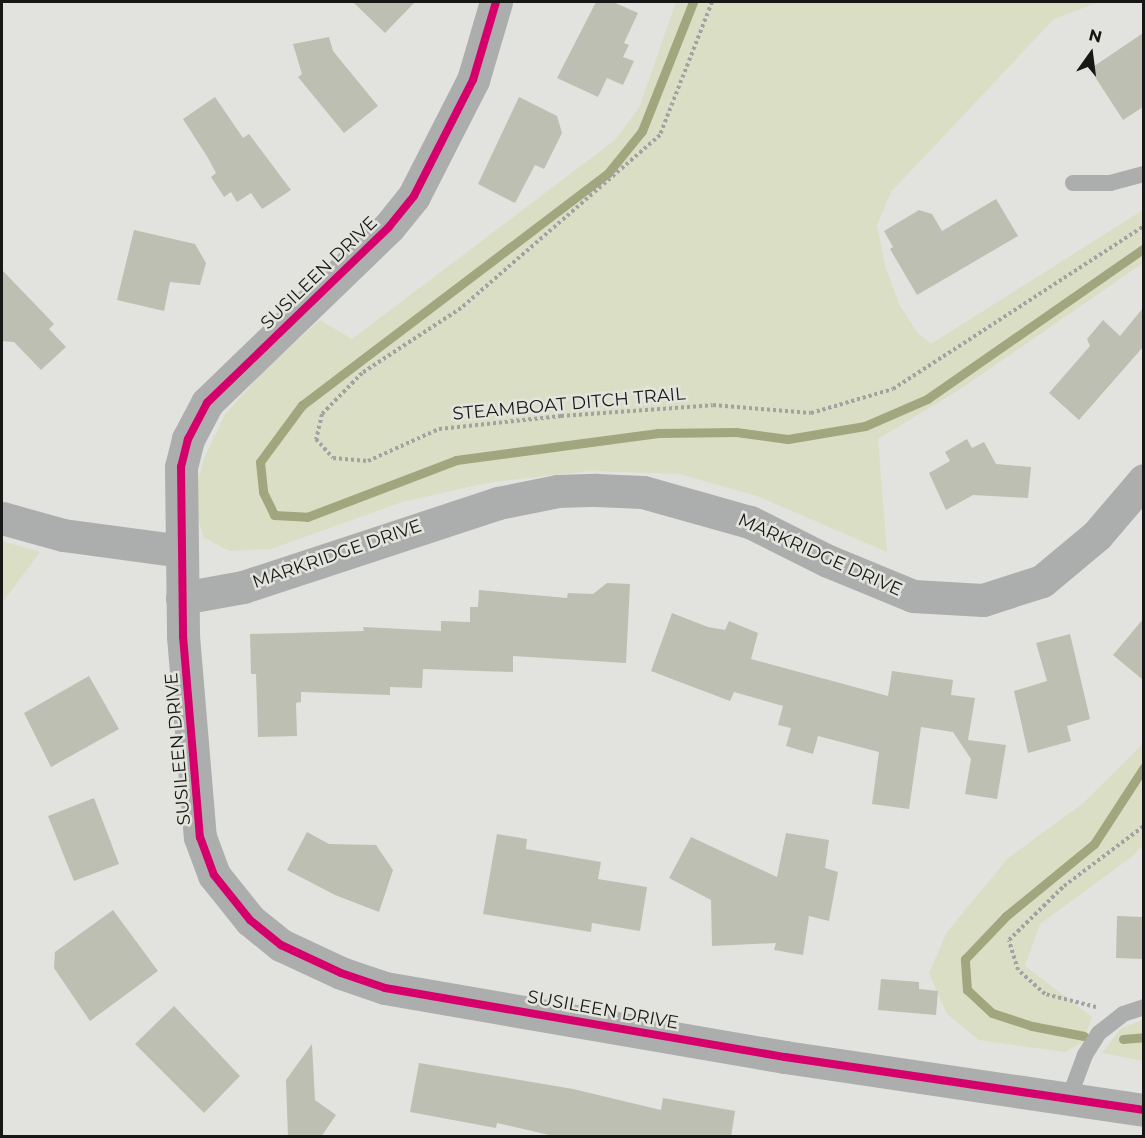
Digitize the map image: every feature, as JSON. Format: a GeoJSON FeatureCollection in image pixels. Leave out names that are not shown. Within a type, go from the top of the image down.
{"type":"FeatureCollection","features":[{"type":"Feature","properties":{"kind":"street","name":"SUSILEEN DRIVE"},"geometry":{"type":"LineString","coordinates":[[496,2],[473,80],[414,196],[389,227],[225,384],[196,421],[181,467],[182,598],[200,837],[214,875],[232,899],[281,945],[341,973],[385,988],[785,1057],[1143,1110]]}},
{"type":"Feature","properties":{"kind":"street","name":"MARKRIDGE DRIVE"},"geometry":{"type":"LineString","coordinates":[[182,598],[243,586],[498,503],[558,491],[597,490],[643,492],[750,522],[828,561],[913,596],[983,600],[1042,581],[1097,535],[1143,480]]}},
{"type":"Feature","properties":{"kind":"street"},"geometry":{"type":"LineString","coordinates":[[2,518],[63,535],[181,551]]}},
{"type":"Feature","properties":{"kind":"lane"},"geometry":{"type":"LineString","coordinates":[[1073,183],[1110,183],[1143,174]]}},
{"type":"Feature","properties":{"kind":"lane"},"geometry":{"type":"LineString","coordinates":[[1069,1098],[1085,1055],[1099,1033],[1123,1014],[1143,1007]]}},
{"type":"Feature","properties":{"kind":"path"},"geometry":{"type":"LineString","coordinates":[[1123,1014],[1045,994],[1018,970],[1008,939],[1064,886],[1143,826]]}},
{"type":"Feature","properties":{"kind":"green space"},"geometry":{"type":"Polygon","coordinates":[[[676,2],[1099,2],[1054,19],[891,192],[877,225],[885,266],[899,304],[917,332],[931,344],[1143,210],[1143,263],[962,388],[878,439],[887,552],[757,496],[679,474],[589,471],[492,482],[402,502],[271,549],[230,551],[204,538],[193,502],[203,461],[225,414],[266,369],[320,320],[352,339],[615,140],[639,108],[676,2]]]}},
{"type":"Feature","properties":{"kind":"green space"},"geometry":{"type":"Polygon","coordinates":[[[2,541],[40,552],[2,603],[2,541]]]}},
{"type":"Feature","properties":{"kind":"green space"},"geometry":{"type":"Polygon","coordinates":[[[1143,744],[1143,845],[1133,856],[1040,924],[1025,966],[1092,1017],[1083,1042],[1065,1052],[979,1040],[947,1014],[929,973],[947,932],[1008,858],[1082,804],[1143,744]]]}},
{"type":"Feature","properties":{"kind":"green space"},"geometry":{"type":"Polygon","coordinates":[[[1143,1020],[1143,1061],[1102,1053],[1121,1028],[1143,1020]]]}},
{"type":"Feature","properties":{"kind":"building"},"geometry":{"type":"Polygon","coordinates":[[[353,2],[415,2],[385,33],[353,2]]]}},
{"type":"Feature","properties":{"kind":"building"},"geometry":{"type":"Polygon","coordinates":[[[596,2],[613,2],[638,13],[624,43],[629,45],[623,57],[634,61],[623,85],[607,78],[598,97],[557,78],[596,2]]]}},
{"type":"Feature","properties":{"kind":"building"},"geometry":{"type":"Polygon","coordinates":[[[1143,33],[1143,107],[1123,120],[1090,69],[1143,33]]]}},
{"type":"Feature","properties":{"kind":"building"},"geometry":{"type":"Polygon","coordinates":[[[329,37],[333,51],[378,106],[344,133],[298,77],[302,74],[293,44],[329,37]]]}},
{"type":"Feature","properties":{"kind":"building"},"geometry":{"type":"Polygon","coordinates":[[[215,97],[243,138],[249,134],[291,190],[262,209],[251,193],[237,202],[231,192],[224,197],[211,177],[216,173],[183,119],[215,97]]]}},
{"type":"Feature","properties":{"kind":"building"},"geometry":{"type":"Polygon","coordinates":[[[519,97],[557,116],[562,133],[544,169],[535,165],[515,203],[478,184],[519,97]]]}},
{"type":"Feature","properties":{"kind":"building"},"geometry":{"type":"Polygon","coordinates":[[[996,199],[1018,236],[917,295],[890,249],[893,247],[884,231],[919,210],[932,214],[942,231],[996,199]]]}},
{"type":"Feature","properties":{"kind":"building"},"geometry":{"type":"Polygon","coordinates":[[[134,230],[195,244],[206,263],[200,285],[170,282],[164,311],[117,300],[134,230]]]}},
{"type":"Feature","properties":{"kind":"building"},"geometry":{"type":"Polygon","coordinates":[[[2,270],[54,324],[49,329],[66,347],[41,370],[14,342],[2,341],[2,270]]]}},
{"type":"Feature","properties":{"kind":"building"},"geometry":{"type":"Polygon","coordinates":[[[1143,308],[1143,347],[1079,420],[1049,393],[1090,346],[1087,339],[1103,320],[1120,336],[1143,308]]]}},
{"type":"Feature","properties":{"kind":"building"},"geometry":{"type":"Polygon","coordinates":[[[967,439],[972,448],[984,442],[996,464],[1031,467],[1028,498],[973,495],[946,510],[929,473],[950,461],[945,452],[967,439]]]}},
{"type":"Feature","properties":{"kind":"building"},"geometry":{"type":"Polygon","coordinates":[[[607,583],[630,584],[626,663],[513,656],[513,672],[423,669],[422,688],[390,687],[390,695],[301,692],[301,702],[296,703],[297,736],[258,737],[256,674],[251,674],[250,634],[364,631],[363,627],[441,631],[441,621],[470,622],[470,607],[478,607],[479,590],[567,598],[568,593],[593,594],[607,583]]]}},
{"type":"Feature","properties":{"kind":"building"},"geometry":{"type":"Polygon","coordinates":[[[672,613],[708,627],[725,630],[729,621],[758,633],[751,659],[888,696],[892,671],[953,680],[951,695],[975,698],[968,740],[1006,745],[997,799],[965,794],[971,759],[953,732],[921,727],[909,809],[872,804],[879,752],[818,736],[813,754],[786,746],[791,728],[778,725],[783,706],[734,692],[730,701],[651,671],[672,613]]]}},
{"type":"Feature","properties":{"kind":"building"},"geometry":{"type":"Polygon","coordinates":[[[1143,619],[1143,680],[1113,655],[1143,619]]]}},
{"type":"Feature","properties":{"kind":"building"},"geometry":{"type":"Polygon","coordinates":[[[1070,634],[1090,719],[1067,726],[1071,741],[1028,753],[1014,691],[1047,681],[1036,643],[1070,634]]]}},
{"type":"Feature","properties":{"kind":"building"},"geometry":{"type":"Polygon","coordinates":[[[89,676],[119,729],[51,767],[24,713],[89,676]]]}},
{"type":"Feature","properties":{"kind":"building"},"geometry":{"type":"Polygon","coordinates":[[[94,798],[119,864],[74,881],[48,816],[94,798]]]}},
{"type":"Feature","properties":{"kind":"building"},"geometry":{"type":"Polygon","coordinates":[[[307,832],[329,844],[376,845],[393,870],[379,912],[335,895],[287,870],[307,832]]]}},
{"type":"Feature","properties":{"kind":"building"},"geometry":{"type":"Polygon","coordinates":[[[786,833],[829,840],[825,868],[838,872],[829,921],[809,916],[803,955],[774,950],[776,943],[712,946],[711,900],[669,878],[691,837],[777,877],[786,833]]]}},
{"type":"Feature","properties":{"kind":"building"},"geometry":{"type":"Polygon","coordinates":[[[497,834],[527,839],[526,849],[601,862],[598,879],[647,887],[640,931],[592,923],[591,932],[483,914],[497,834]]]}},
{"type":"Feature","properties":{"kind":"building"},"geometry":{"type":"Polygon","coordinates":[[[113,910],[158,971],[90,1021],[54,968],[55,952],[113,910]]]}},
{"type":"Feature","properties":{"kind":"building"},"geometry":{"type":"Polygon","coordinates":[[[1117,916],[1143,917],[1143,959],[1116,958],[1117,916]]]}},
{"type":"Feature","properties":{"kind":"building"},"geometry":{"type":"Polygon","coordinates":[[[881,979],[919,982],[919,989],[938,991],[936,1015],[878,1010],[881,979]]]}},
{"type":"Feature","properties":{"kind":"building"},"geometry":{"type":"Polygon","coordinates":[[[174,1006],[240,1076],[204,1113],[135,1044],[174,1006]]]}},
{"type":"Feature","properties":{"kind":"building"},"geometry":{"type":"Polygon","coordinates":[[[312,1044],[315,1100],[336,1115],[321,1137],[288,1137],[286,1080],[312,1044]]]}},
{"type":"Feature","properties":{"kind":"building"},"geometry":{"type":"Polygon","coordinates":[[[419,1063],[573,1089],[661,1110],[663,1098],[735,1111],[731,1137],[558,1137],[497,1123],[496,1128],[410,1112],[419,1063]]]}},
{"type":"Feature","properties":{"kind":"waterway"},"geometry":{"type":"LineString","coordinates":[[693,2],[642,131],[608,173],[302,405],[260,462],[263,492],[274,515],[307,517],[456,460],[658,433],[736,432],[788,439],[865,426],[927,399],[1144,248]]}},
{"type":"Feature","properties":{"kind":"waterway"},"geometry":{"type":"LineString","coordinates":[[1084,1036],[1032,1026],[992,1013],[967,990],[965,959],[1006,916],[1094,844],[1144,767]]}},
{"type":"Feature","properties":{"kind":"waterway"},"geometry":{"type":"LineString","coordinates":[[1123,1039],[1144,1037]]}},
{"type":"Feature","properties":{"kind":"cycle path"},"geometry":{"type":"LineString","coordinates":[[496,2],[473,80],[414,196],[389,227],[207,403],[188,439],[181,467],[183,636],[200,837],[214,875],[250,920],[281,945],[341,973],[385,988],[785,1057],[1144,1110]]}}]}
